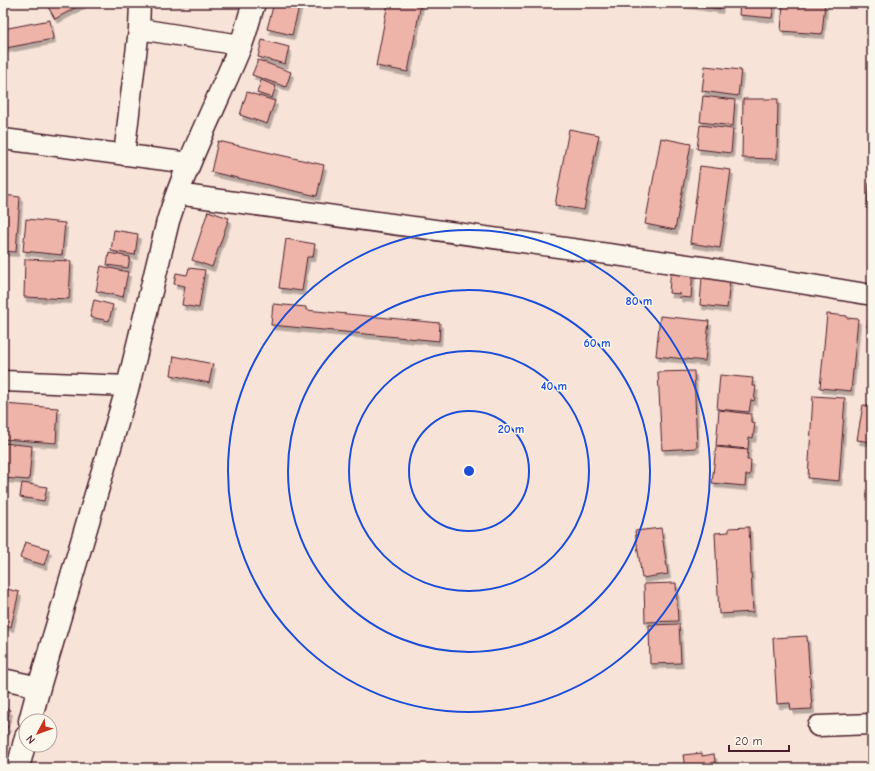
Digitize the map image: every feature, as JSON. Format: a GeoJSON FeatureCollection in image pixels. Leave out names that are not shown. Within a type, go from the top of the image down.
{"type":"FeatureCollection","features":[{"type":"Feature","properties":{"kind":"street"},"geometry":{"type":"LineString","coordinates":[[124,155],[139,29],[140,3]]}},
{"type":"Feature","properties":{"kind":"street"},"geometry":{"type":"LineString","coordinates":[[32,713],[128,386],[168,221],[189,164],[241,45],[254,3]]}},
{"type":"Feature","properties":{"kind":"street"},"geometry":{"type":"LineString","coordinates":[[139,29],[241,45]]}},
{"type":"Feature","properties":{"kind":"street"},"geometry":{"type":"LineString","coordinates":[[3,139],[189,164]]}},
{"type":"Feature","properties":{"kind":"street"},"geometry":{"type":"LineString","coordinates":[[177,194],[710,268],[872,295]]}},
{"type":"Feature","properties":{"kind":"street"},"geometry":{"type":"LineString","coordinates":[[3,380],[128,386]]}},
{"type":"Feature","properties":{"kind":"street"},"geometry":{"type":"LineString","coordinates":[[3,680],[39,687]]}},
{"type":"Feature","properties":{"kind":"street"},"geometry":{"type":"LineString","coordinates":[[818,726],[872,724]]}},
{"type":"Feature","properties":{"kind":"street"},"geometry":{"type":"LineString","coordinates":[[18,768],[22,753]]}},
{"type":"Feature","properties":{"kind":"building"},"geometry":{"type":"Polygon","coordinates":[[[46,3],[84,3],[55,19],[46,3]]]}},
{"type":"Feature","properties":{"kind":"building"},"geometry":{"type":"Polygon","coordinates":[[[274,3],[300,3],[292,35],[267,29],[274,3]]]}},
{"type":"Feature","properties":{"kind":"building"},"geometry":{"type":"Polygon","coordinates":[[[388,3],[421,3],[408,72],[376,66],[388,3]]]}},
{"type":"Feature","properties":{"kind":"building"},"geometry":{"type":"Polygon","coordinates":[[[682,3],[721,3],[720,9],[682,3]]]}},
{"type":"Feature","properties":{"kind":"building"},"geometry":{"type":"Polygon","coordinates":[[[740,3],[774,3],[772,18],[739,15],[740,3]]]}},
{"type":"Feature","properties":{"kind":"building"},"geometry":{"type":"Polygon","coordinates":[[[783,3],[825,3],[822,34],[781,31],[783,3]]]}},
{"type":"Feature","properties":{"kind":"building"},"geometry":{"type":"Polygon","coordinates":[[[50,20],[53,39],[6,48],[3,29],[50,20]]]}},
{"type":"Feature","properties":{"kind":"building"},"geometry":{"type":"Polygon","coordinates":[[[262,40],[289,47],[285,64],[258,57],[262,40]]]}},
{"type":"Feature","properties":{"kind":"building"},"geometry":{"type":"Polygon","coordinates":[[[258,60],[291,72],[286,87],[252,75],[258,60]]]}},
{"type":"Feature","properties":{"kind":"building"},"geometry":{"type":"Polygon","coordinates":[[[705,66],[741,70],[738,96],[702,91],[705,66]]]}},
{"type":"Feature","properties":{"kind":"building"},"geometry":{"type":"Polygon","coordinates":[[[261,80],[276,86],[272,98],[257,93],[261,80]]]}},
{"type":"Feature","properties":{"kind":"building"},"geometry":{"type":"Polygon","coordinates":[[[247,92],[275,101],[267,124],[240,115],[247,92]]]}},
{"type":"Feature","properties":{"kind":"building"},"geometry":{"type":"Polygon","coordinates":[[[703,96],[735,100],[733,126],[700,122],[703,96]]]}},
{"type":"Feature","properties":{"kind":"building"},"geometry":{"type":"Polygon","coordinates":[[[743,99],[778,99],[777,159],[742,158],[743,99]]]}},
{"type":"Feature","properties":{"kind":"building"},"geometry":{"type":"Polygon","coordinates":[[[700,125],[733,129],[731,153],[697,149],[700,125]]]}},
{"type":"Feature","properties":{"kind":"building"},"geometry":{"type":"Polygon","coordinates":[[[569,129],[599,135],[584,210],[555,205],[569,129]]]}},
{"type":"Feature","properties":{"kind":"building"},"geometry":{"type":"Polygon","coordinates":[[[661,138],[691,144],[675,230],[645,224],[661,138]]]}},
{"type":"Feature","properties":{"kind":"building"},"geometry":{"type":"Polygon","coordinates":[[[218,141],[324,165],[317,196],[211,172],[218,141]]]}},
{"type":"Feature","properties":{"kind":"building"},"geometry":{"type":"Polygon","coordinates":[[[700,166],[731,170],[720,248],[690,243],[700,166]]]}},
{"type":"Feature","properties":{"kind":"building"},"geometry":{"type":"Polygon","coordinates":[[[869,183],[872,183],[872,210],[867,209],[869,183]]]}},
{"type":"Feature","properties":{"kind":"building"},"geometry":{"type":"Polygon","coordinates":[[[3,195],[20,197],[16,252],[3,251],[3,195]]]}},
{"type":"Feature","properties":{"kind":"building"},"geometry":{"type":"Polygon","coordinates":[[[208,211],[229,218],[212,267],[192,260],[208,211]]]}},
{"type":"Feature","properties":{"kind":"building"},"geometry":{"type":"Polygon","coordinates":[[[26,219],[65,223],[62,255],[23,251],[26,219]]]}},
{"type":"Feature","properties":{"kind":"building"},"geometry":{"type":"Polygon","coordinates":[[[114,230],[138,234],[135,255],[111,251],[114,230]]]}},
{"type":"Feature","properties":{"kind":"building"},"geometry":{"type":"Polygon","coordinates":[[[286,239],[315,244],[313,257],[307,257],[302,291],[279,288],[286,239]]]}},
{"type":"Feature","properties":{"kind":"building"},"geometry":{"type":"Polygon","coordinates":[[[109,253],[130,257],[128,268],[107,265],[109,253]]]}},
{"type":"Feature","properties":{"kind":"building"},"geometry":{"type":"Polygon","coordinates":[[[25,259],[71,261],[69,299],[24,297],[25,259]]]}},
{"type":"Feature","properties":{"kind":"building"},"geometry":{"type":"Polygon","coordinates":[[[101,266],[128,272],[123,297],[96,291],[101,266]]]}},
{"type":"Feature","properties":{"kind":"building"},"geometry":{"type":"Polygon","coordinates":[[[671,267],[693,268],[691,298],[679,297],[680,294],[669,293],[671,267]]]}},
{"type":"Feature","properties":{"kind":"building"},"geometry":{"type":"Polygon","coordinates":[[[189,268],[205,270],[199,308],[182,305],[185,286],[174,284],[176,273],[187,275],[189,268]]]}},
{"type":"Feature","properties":{"kind":"building"},"geometry":{"type":"Polygon","coordinates":[[[702,277],[730,280],[727,308],[700,305],[702,277]]]}},
{"type":"Feature","properties":{"kind":"building"},"geometry":{"type":"Polygon","coordinates":[[[94,300],[113,305],[109,321],[90,317],[94,300]]]}},
{"type":"Feature","properties":{"kind":"building"},"geometry":{"type":"Polygon","coordinates":[[[273,304],[306,307],[306,310],[440,323],[439,341],[271,325],[273,304]]]}},
{"type":"Feature","properties":{"kind":"building"},"geometry":{"type":"Polygon","coordinates":[[[870,310],[872,311],[872,327],[867,327],[870,310]]]}},
{"type":"Feature","properties":{"kind":"building"},"geometry":{"type":"Polygon","coordinates":[[[827,314],[847,316],[847,318],[858,319],[851,391],[820,388],[827,314]]]}},
{"type":"Feature","properties":{"kind":"building"},"geometry":{"type":"Polygon","coordinates":[[[660,316],[709,321],[705,361],[656,356],[660,316]]]}},
{"type":"Feature","properties":{"kind":"building"},"geometry":{"type":"Polygon","coordinates":[[[174,356],[213,364],[209,383],[171,375],[174,356]]]}},
{"type":"Feature","properties":{"kind":"building"},"geometry":{"type":"Polygon","coordinates":[[[694,371],[697,448],[662,450],[658,372],[694,371]]]}},
{"type":"Feature","properties":{"kind":"building"},"geometry":{"type":"Polygon","coordinates":[[[720,375],[753,378],[752,386],[756,386],[754,401],[751,400],[749,412],[717,409],[720,375]]]}},
{"type":"Feature","properties":{"kind":"building"},"geometry":{"type":"Polygon","coordinates":[[[813,396],[845,398],[839,481],[808,478],[813,396]]]}},
{"type":"Feature","properties":{"kind":"building"},"geometry":{"type":"Polygon","coordinates":[[[3,404],[58,408],[56,443],[3,439],[3,404]]]}},
{"type":"Feature","properties":{"kind":"building"},"geometry":{"type":"Polygon","coordinates":[[[863,405],[872,406],[872,442],[857,440],[863,405]]]}},
{"type":"Feature","properties":{"kind":"building"},"geometry":{"type":"Polygon","coordinates":[[[719,410],[751,414],[751,422],[755,423],[753,438],[749,437],[748,449],[716,446],[719,410]]]}},
{"type":"Feature","properties":{"kind":"building"},"geometry":{"type":"Polygon","coordinates":[[[3,443],[32,446],[29,480],[3,478],[3,443]]]}},
{"type":"Feature","properties":{"kind":"building"},"geometry":{"type":"Polygon","coordinates":[[[716,447],[748,450],[747,460],[751,460],[750,475],[746,475],[745,486],[712,483],[716,447]]]}},
{"type":"Feature","properties":{"kind":"building"},"geometry":{"type":"Polygon","coordinates":[[[22,483],[47,487],[44,501],[20,497],[22,483]]]}},
{"type":"Feature","properties":{"kind":"building"},"geometry":{"type":"Polygon","coordinates":[[[749,527],[753,612],[719,614],[715,533],[729,532],[729,528],[749,527]]]}},
{"type":"Feature","properties":{"kind":"building"},"geometry":{"type":"Polygon","coordinates":[[[661,528],[668,574],[642,578],[635,531],[661,528]]]}},
{"type":"Feature","properties":{"kind":"building"},"geometry":{"type":"Polygon","coordinates":[[[25,542],[49,549],[44,565],[20,558],[25,542]]]}},
{"type":"Feature","properties":{"kind":"building"},"geometry":{"type":"Polygon","coordinates":[[[676,583],[678,621],[645,622],[644,584],[676,583]]]}},
{"type":"Feature","properties":{"kind":"building"},"geometry":{"type":"Polygon","coordinates":[[[3,588],[19,592],[11,627],[3,625],[3,588]]]}},
{"type":"Feature","properties":{"kind":"building"},"geometry":{"type":"Polygon","coordinates":[[[679,624],[681,663],[650,664],[649,625],[679,624]]]}},
{"type":"Feature","properties":{"kind":"building"},"geometry":{"type":"Polygon","coordinates":[[[807,636],[812,709],[791,710],[790,703],[777,704],[773,638],[807,636]]]}},
{"type":"Feature","properties":{"kind":"building"},"geometry":{"type":"Polygon","coordinates":[[[3,707],[10,710],[5,726],[8,726],[3,740],[3,707]]]}},
{"type":"Feature","properties":{"kind":"building"},"geometry":{"type":"Polygon","coordinates":[[[702,753],[702,756],[714,754],[716,768],[685,768],[683,755],[702,753]]]}}]}
